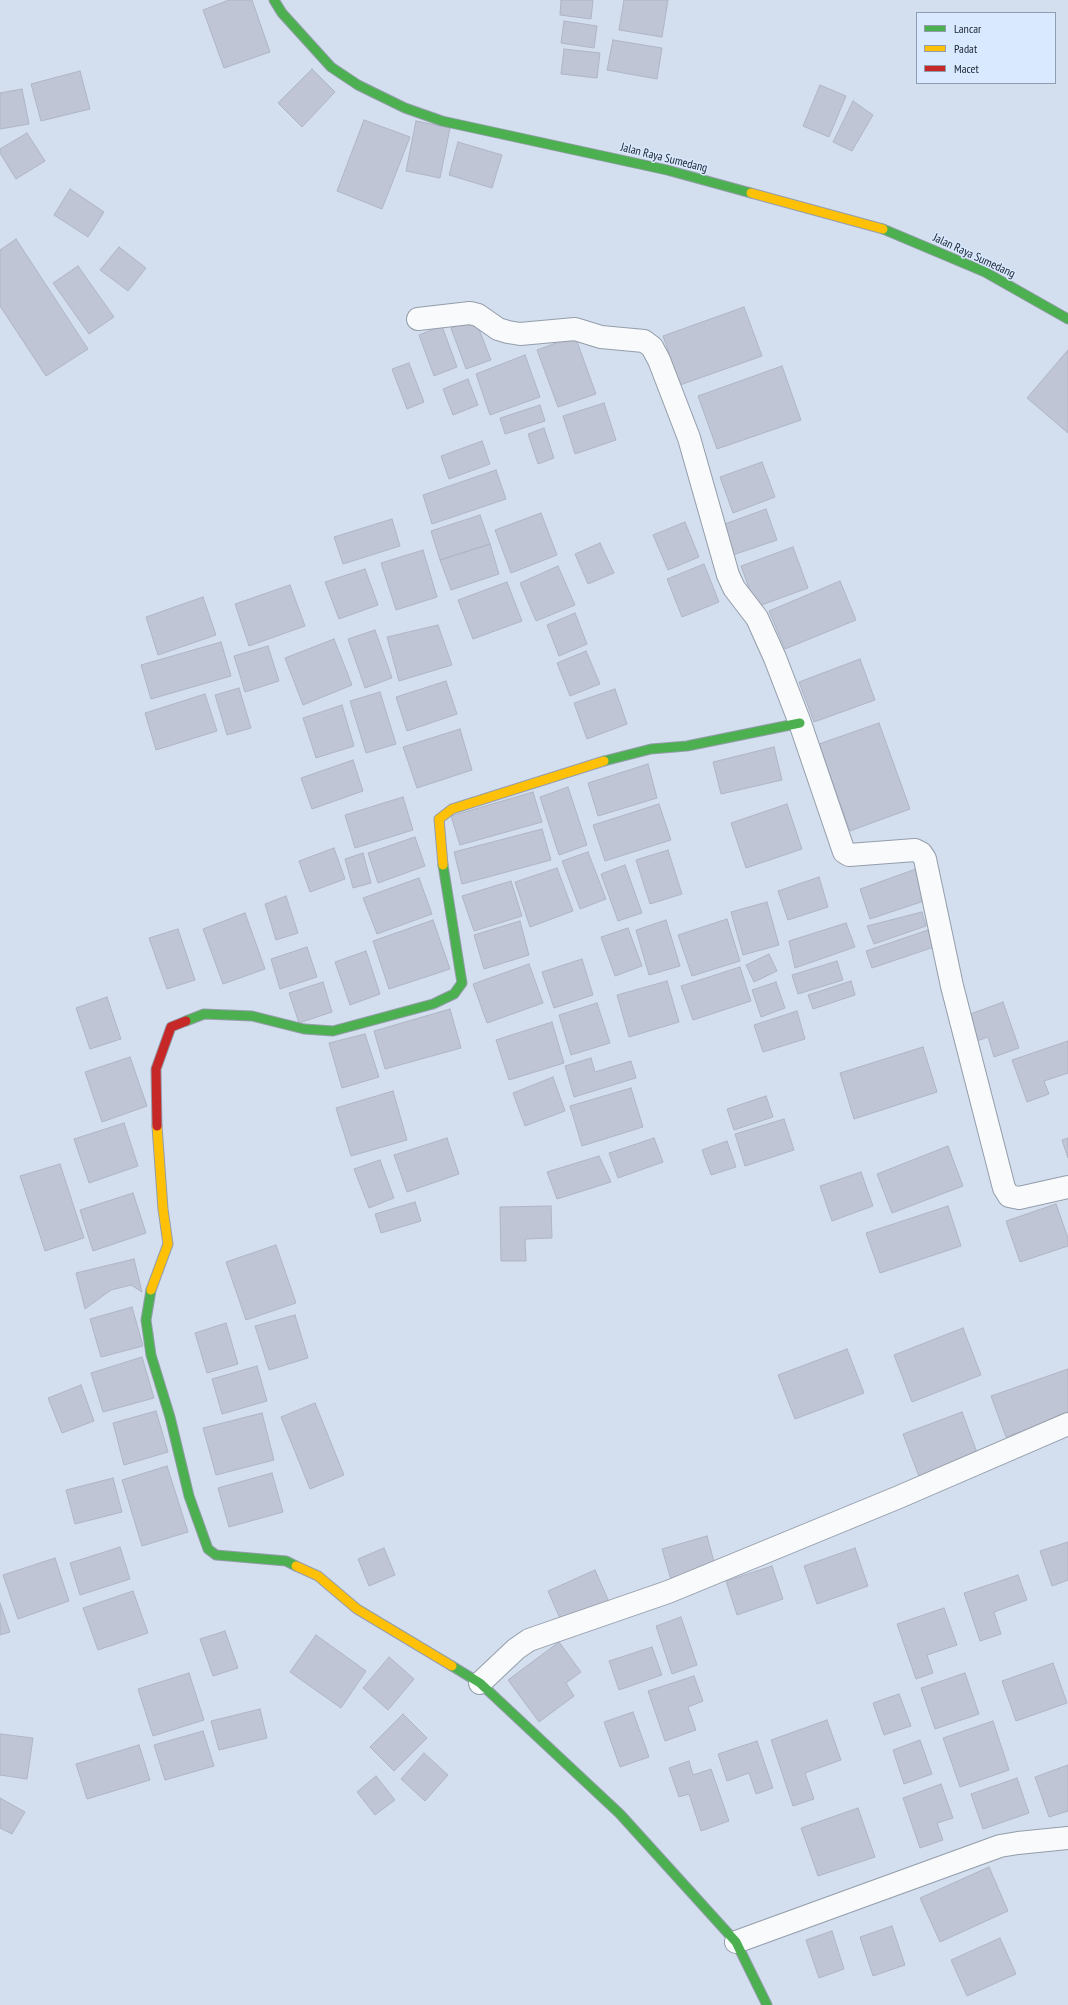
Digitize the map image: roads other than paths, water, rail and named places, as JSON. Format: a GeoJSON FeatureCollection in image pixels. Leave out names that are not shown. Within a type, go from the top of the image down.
{"type":"FeatureCollection","features":[{"type":"Feature","properties":{"kind":"main road","name":"Jalan Raya Sumedang"},"geometry":{"type":"LineString","coordinates":[[274,0],[282,13],[331,67],[358,85],[405,108],[442,121],[667,170],[888,230],[985,272],[1068,319]]}},
{"type":"Feature","properties":{"kind":"main road"},"geometry":{"type":"LineString","coordinates":[[766,2005],[736,1942],[620,1814],[480,1683],[357,1609],[318,1576],[286,1561],[216,1555],[208,1549],[189,1496],[170,1417],[152,1355],[146,1320],[150,1294],[168,1244],[163,1209],[157,1127],[156,1069],[171,1026],[204,1014],[252,1016],[304,1029],[333,1031],[432,1004],[454,994],[462,983],[443,862],[439,819],[452,809],[620,756],[651,749],[687,746],[800,723]]}},
{"type":"Feature","properties":{"kind":"street"},"geometry":{"type":"LineString","coordinates":[[418,319],[470,313],[478,315],[498,329],[508,332],[520,334],[574,329],[601,337],[644,341],[652,347],[660,360],[690,438],[728,575],[734,588],[757,618],[775,658],[800,723],[844,852],[849,854],[915,850],[922,853],[925,859],[952,986],[1004,1188],[1009,1196],[1019,1198],[1068,1187]]}},
{"type":"Feature","properties":{"kind":"street"},"geometry":{"type":"LineString","coordinates":[[480,1683],[516,1649],[529,1640],[668,1592],[899,1497],[1068,1424]]}},
{"type":"Feature","properties":{"kind":"street"},"geometry":{"type":"LineString","coordinates":[[736,1942],[1000,1846],[1068,1838]]}}]}
